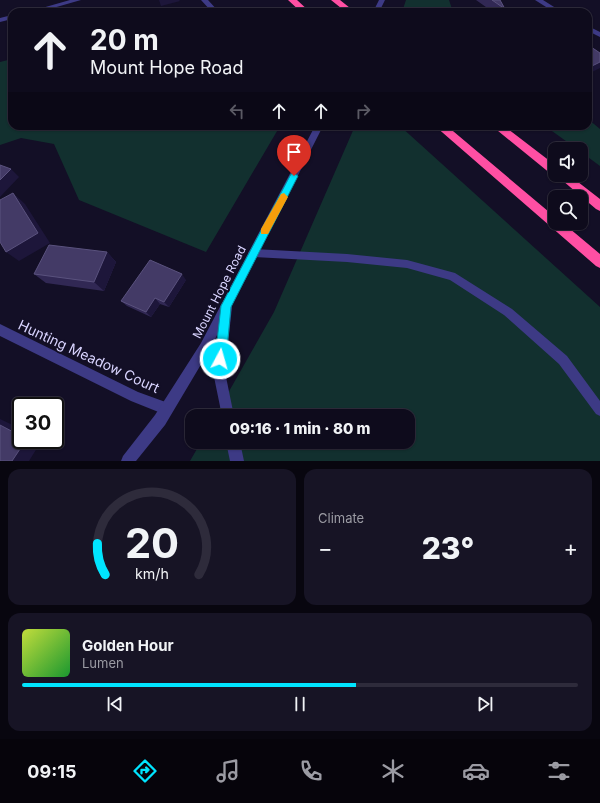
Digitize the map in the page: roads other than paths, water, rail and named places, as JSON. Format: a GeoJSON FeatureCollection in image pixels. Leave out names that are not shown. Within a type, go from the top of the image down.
{"type":"FeatureCollection","features":[{"type":"Feature","properties":{"kind":"highway"},"geometry":{"type":"LineString","coordinates":[[292,0],[301,8]]}},
{"type":"Feature","properties":{"kind":"highway"},"geometry":{"type":"LineString","coordinates":[[335,0],[346,8]]}},
{"type":"Feature","properties":{"kind":"highway"},"geometry":{"type":"LineString","coordinates":[[445,130],[600,262]]}},
{"type":"Feature","properties":{"kind":"highway"},"geometry":{"type":"LineString","coordinates":[[502,130],[548,166]]}},
{"type":"Feature","properties":{"kind":"highway"},"geometry":{"type":"LineString","coordinates":[[570,182],[600,206]]}},
{"type":"Feature","properties":{"kind":"street"},"geometry":{"type":"LineString","coordinates":[[47,8],[78,0]]}},
{"type":"Feature","properties":{"kind":"street"},"geometry":{"type":"LineString","coordinates":[[204,0],[212,8]]}},
{"type":"Feature","properties":{"kind":"street"},"geometry":{"type":"LineString","coordinates":[[538,0],[552,8]]}},
{"type":"Feature","properties":{"kind":"street","name":"Mount Hope Road"},"geometry":{"type":"LineString","coordinates":[[128,461],[166,409],[205,347],[317,130]]}},
{"type":"Feature","properties":{"kind":"street"},"geometry":{"type":"LineString","coordinates":[[226,306],[219,372],[227,409]]}},
{"type":"Feature","properties":{"kind":"street","name":"Hunting Meadow Court"},"geometry":{"type":"LineString","coordinates":[[0,330],[135,397],[166,409]]}},
{"type":"Feature","properties":{"kind":"street"},"geometry":{"type":"LineString","coordinates":[[234,449],[237,461]]}},
{"type":"Feature","properties":{"kind":"lane"},"geometry":{"type":"LineString","coordinates":[[253,253],[347,258],[399,264],[452,276],[508,312],[563,360],[600,410]]}}]}
